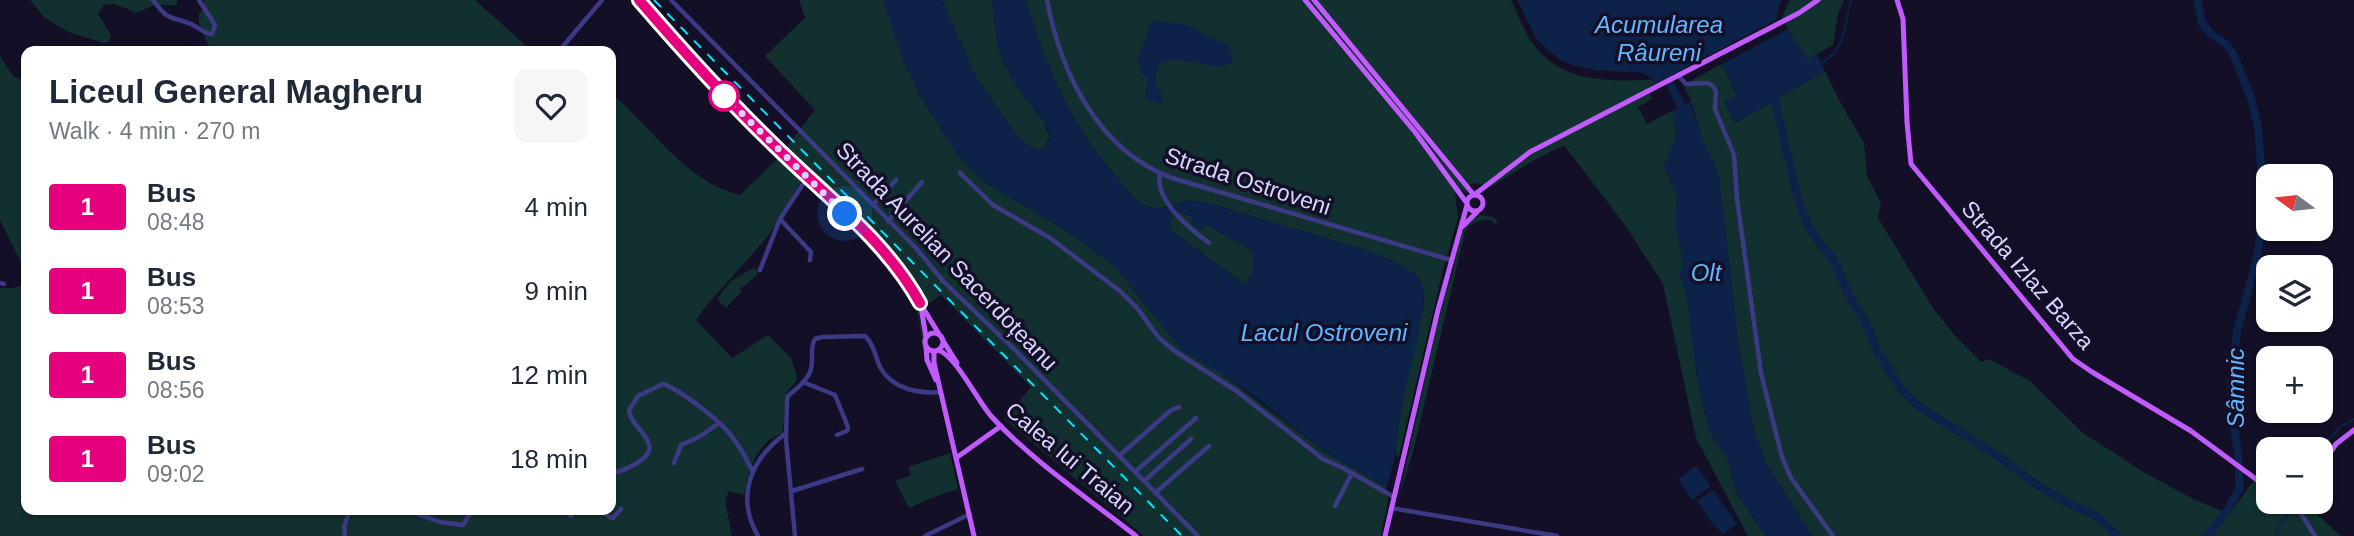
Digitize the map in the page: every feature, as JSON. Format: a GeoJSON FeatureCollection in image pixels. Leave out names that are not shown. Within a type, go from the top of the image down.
{"type":"FeatureCollection","features":[{"type":"Feature","properties":{"kind":"main road","name":"Calea lui Traian"},"geometry":{"type":"LineString","coordinates":[[639,0],[697,68],[896,264],[959,370]]}},
{"type":"Feature","properties":{"kind":"main road"},"geometry":{"type":"LineString","coordinates":[[1306,0],[1415,132],[1461,193],[1469,210],[1477,211]]}},
{"type":"Feature","properties":{"kind":"main road"},"geometry":{"type":"LineString","coordinates":[[1314,0],[1466,187],[1483,200]]}},
{"type":"Feature","properties":{"kind":"main road"},"geometry":{"type":"LineString","coordinates":[[1385,536],[1451,260],[1469,197],[1491,184],[1512,164],[1530,152],[1784,21],[1818,0]]}},
{"type":"Feature","properties":{"kind":"main road","name":"Strada Izlaz Barza"},"geometry":{"type":"LineString","coordinates":[[1896,0],[1903,19],[1911,164],[2073,359],[2191,431],[2256,480]]}},
{"type":"Feature","properties":{"kind":"main road"},"geometry":{"type":"LineString","coordinates":[[1460,230],[1483,206],[1491,184]]}},
{"type":"Feature","properties":{"kind":"main road"},"geometry":{"type":"LineString","coordinates":[[1466,187],[1475,190],[1484,188]]}},
{"type":"Feature","properties":{"kind":"main road"},"geometry":{"type":"LineString","coordinates":[[1461,193],[1464,216]]}},
{"type":"Feature","properties":{"kind":"main road","name":"Calea lui Traian"},"geometry":{"type":"LineString","coordinates":[[920,303],[926,337]]}},
{"type":"Feature","properties":{"kind":"main road"},"geometry":{"type":"LineString","coordinates":[[939,385],[927,360],[926,337],[933,333],[941,337],[942,345],[936,350],[933,359],[974,536]]}},
{"type":"Feature","properties":{"kind":"main road"},"geometry":{"type":"LineString","coordinates":[[926,347],[936,350]]}},
{"type":"Feature","properties":{"kind":"main road","name":"Calea lui Traian"},"geometry":{"type":"LineString","coordinates":[[936,350],[946,354],[976,397],[1001,426],[1136,536]]}},
{"type":"Feature","properties":{"kind":"main road"},"geometry":{"type":"LineString","coordinates":[[956,458],[1001,426]]}},
{"type":"Feature","properties":{"kind":"main road"},"geometry":{"type":"LineString","coordinates":[[2333,448],[2354,430]]}},
{"type":"Feature","properties":{"kind":"street"},"geometry":{"type":"LineString","coordinates":[[153,0],[168,18],[212,34],[215,25],[199,0]]}},
{"type":"Feature","properties":{"kind":"street"},"geometry":{"type":"LineString","coordinates":[[563,46],[602,0]]}},
{"type":"Feature","properties":{"kind":"street","name":"Strada Aurelian Sacerdoțeanu"},"geometry":{"type":"LineString","coordinates":[[671,0],[916,248],[943,281],[1017,352],[1198,536]]}},
{"type":"Feature","properties":{"kind":"street","name":"Strada Ostroveni"},"geometry":{"type":"LineString","coordinates":[[1047,0],[1068,69],[1097,122],[1129,155],[1160,174],[1300,218],[1451,260]]}},
{"type":"Feature","properties":{"kind":"street"},"geometry":{"type":"LineString","coordinates":[[1678,75],[1688,85],[1708,83],[1716,92],[1715,109],[1734,155],[1737,199],[1760,373],[1782,457],[1791,478],[1833,536]]}},
{"type":"Feature","properties":{"kind":"street"},"geometry":{"type":"LineString","coordinates":[[960,173],[993,205],[1050,238],[1120,290],[1159,338],[1191,363],[1246,398],[1317,454],[1394,497]]}},
{"type":"Feature","properties":{"kind":"street"},"geometry":{"type":"LineString","coordinates":[[1160,174],[1159,184],[1177,215],[1188,228],[1209,243]]}},
{"type":"Feature","properties":{"kind":"street"},"geometry":{"type":"LineString","coordinates":[[760,270],[780,219],[807,178]]}},
{"type":"Feature","properties":{"kind":"street"},"geometry":{"type":"LineString","coordinates":[[873,205],[896,180]]}},
{"type":"Feature","properties":{"kind":"street"},"geometry":{"type":"LineString","coordinates":[[888,221],[922,182]]}},
{"type":"Feature","properties":{"kind":"street"},"geometry":{"type":"LineString","coordinates":[[780,219],[809,249],[812,254],[810,260]]}},
{"type":"Feature","properties":{"kind":"street"},"geometry":{"type":"LineString","coordinates":[[795,536],[786,433],[788,396],[803,382],[812,368],[811,348],[815,340],[822,337],[865,336],[874,348],[882,369],[896,383],[915,392],[940,392]]}},
{"type":"Feature","properties":{"kind":"street"},"geometry":{"type":"LineString","coordinates":[[803,382],[835,395],[848,427],[847,431],[837,435]]}},
{"type":"Feature","properties":{"kind":"street"},"geometry":{"type":"LineString","coordinates":[[616,473],[640,462],[650,449],[649,442],[634,422],[629,410],[638,396],[663,384],[719,423],[732,436],[753,472]]}},
{"type":"Feature","properties":{"kind":"street"},"geometry":{"type":"LineString","coordinates":[[1119,456],[1170,411],[1180,407]]}},
{"type":"Feature","properties":{"kind":"street"},"geometry":{"type":"LineString","coordinates":[[1135,472],[1196,418]]}},
{"type":"Feature","properties":{"kind":"street"},"geometry":{"type":"LineString","coordinates":[[674,463],[681,445],[719,423]]}},
{"type":"Feature","properties":{"kind":"street"},"geometry":{"type":"LineString","coordinates":[[758,536],[750,520],[747,486],[769,446],[786,433]]}},
{"type":"Feature","properties":{"kind":"street"},"geometry":{"type":"LineString","coordinates":[[1144,481],[1191,439]]}},
{"type":"Feature","properties":{"kind":"street"},"geometry":{"type":"LineString","coordinates":[[1156,493],[1209,446]]}},
{"type":"Feature","properties":{"kind":"street"},"geometry":{"type":"LineString","coordinates":[[792,490],[862,469]]}},
{"type":"Feature","properties":{"kind":"street"},"geometry":{"type":"LineString","coordinates":[[1335,506],[1352,472]]}},
{"type":"Feature","properties":{"kind":"street"},"geometry":{"type":"LineString","coordinates":[[1391,508],[1557,536]]}},
{"type":"Feature","properties":{"kind":"street"},"geometry":{"type":"LineString","coordinates":[[616,515],[621,509]]}},
{"type":"Feature","properties":{"kind":"street"},"geometry":{"type":"LineString","coordinates":[[925,536],[970,514]]}},
{"type":"Feature","properties":{"kind":"street"},"geometry":{"type":"LineString","coordinates":[[2301,514],[2315,536]]}},
{"type":"Feature","properties":{"kind":"street"},"geometry":{"type":"LineString","coordinates":[[345,536],[344,527],[348,515]]}},
{"type":"Feature","properties":{"kind":"street"},"geometry":{"type":"LineString","coordinates":[[421,515],[454,526],[463,525],[469,515]]}},
{"type":"Feature","properties":{"kind":"green space"},"geometry":{"type":"Polygon","coordinates":[[[30,0],[177,0],[177,5],[154,5],[134,14],[133,11],[114,4],[104,5],[98,14],[111,35],[109,41],[104,43],[68,32],[45,18],[30,0]]]}},
{"type":"Feature","properties":{"kind":"green space"},"geometry":{"type":"Polygon","coordinates":[[[204,0],[475,0],[526,46],[209,46],[199,23],[199,13],[204,0]]]}},
{"type":"Feature","properties":{"kind":"green space"},"geometry":{"type":"Polygon","coordinates":[[[799,0],[884,0],[900,52],[921,98],[960,158],[983,181],[1065,230],[1115,266],[1157,320],[1222,374],[1325,452],[1386,487],[1388,500],[1381,536],[1144,536],[1004,419],[1031,387],[941,295],[918,311],[927,362],[918,315],[900,280],[868,243],[802,180],[769,235],[696,320],[732,358],[768,335],[791,358],[797,376],[796,382],[786,393],[783,432],[766,443],[756,456],[744,495],[729,491],[725,500],[732,536],[0,536],[0,288],[21,286],[21,515],[616,515],[616,98],[686,166],[720,188],[740,195],[778,158],[815,110],[765,56],[805,18],[799,0]]]}},
{"type":"Feature","properties":{"kind":"green space"},"geometry":{"type":"Polygon","coordinates":[[[942,0],[992,0],[998,45],[1004,63],[1024,97],[1044,121],[1049,137],[1045,148],[1038,150],[1030,147],[1017,136],[974,74],[942,0]]]}},
{"type":"Feature","properties":{"kind":"green space"},"geometry":{"type":"Polygon","coordinates":[[[1026,0],[1511,0],[1533,44],[1558,67],[1604,80],[1653,80],[1655,84],[1647,88],[1652,99],[1638,107],[1647,124],[1672,111],[1676,127],[1675,140],[1664,166],[1677,196],[1676,224],[1683,262],[1680,274],[1687,296],[1697,377],[1708,429],[1727,457],[1737,494],[1765,536],[1748,536],[1696,438],[1663,284],[1625,225],[1564,145],[1492,186],[1473,183],[1465,188],[1465,193],[1462,190],[1455,195],[1458,218],[1399,456],[1396,455],[1399,417],[1424,303],[1423,286],[1416,275],[1394,261],[1372,252],[1211,204],[1184,201],[1157,208],[1140,202],[1103,160],[1074,118],[1052,74],[1026,0]]]}},
{"type":"Feature","properties":{"kind":"green space"},"geometry":{"type":"Polygon","coordinates":[[[1790,0],[1844,0],[1838,14],[1833,45],[1807,60],[1782,17],[1790,0]]]}},
{"type":"Feature","properties":{"kind":"green space"},"geometry":{"type":"Polygon","coordinates":[[[0,56],[13,76],[21,80],[21,263],[0,220],[0,56]]]}},
{"type":"Feature","properties":{"kind":"green space"},"geometry":{"type":"Polygon","coordinates":[[[1722,64],[1737,96],[1724,102],[1735,123],[1825,71],[1864,143],[1867,176],[1881,203],[1878,218],[1933,308],[1981,362],[1989,359],[2030,381],[2083,433],[2147,474],[2195,500],[2229,514],[2256,478],[2256,514],[2316,514],[2341,536],[1812,536],[1767,465],[1754,432],[1702,138],[1691,100],[1683,85],[1722,64]]]}},
{"type":"Feature","properties":{"kind":"green space"},"geometry":{"type":"Polygon","coordinates":[[[1178,211],[1190,216],[1194,224],[1205,224],[1251,250],[1254,264],[1250,278],[1243,283],[1173,232],[1169,224],[1173,214],[1178,211]]]}},
{"type":"Feature","properties":{"kind":"green space"},"geometry":{"type":"Polygon","coordinates":[[[1482,215],[1495,218],[1498,222],[1495,224],[1491,220],[1480,221],[1465,232],[1414,448],[1399,497],[1436,330],[1461,234],[1472,219],[1482,215]]]}},
{"type":"Feature","properties":{"kind":"green space"},"geometry":{"type":"Polygon","coordinates":[[[753,268],[759,271],[740,289],[742,291],[726,308],[717,299],[731,281],[753,268]]]}},
{"type":"Feature","properties":{"kind":"green space"},"geometry":{"type":"Polygon","coordinates":[[[950,453],[958,489],[909,508],[895,481],[911,475],[908,467],[950,453]]]}},
{"type":"Feature","properties":{"kind":"water","name":"Lacul Ostroveni"},"geometry":{"type":"Polygon","coordinates":[[[884,0],[942,0],[974,74],[1017,136],[1030,147],[1038,150],[1045,148],[1049,134],[1044,120],[1024,97],[999,49],[992,0],[1026,0],[1052,74],[1074,118],[1103,160],[1140,202],[1157,208],[1184,201],[1211,204],[1372,252],[1394,261],[1416,275],[1423,286],[1424,303],[1394,459],[1386,487],[1325,452],[1257,398],[1181,350],[1115,266],[1065,230],[983,181],[960,158],[921,98],[900,52],[884,0]],[[1178,211],[1173,214],[1169,224],[1173,232],[1239,281],[1247,281],[1254,269],[1251,250],[1205,224],[1201,230],[1193,226],[1190,216],[1178,211]]]}},
{"type":"Feature","properties":{"kind":"water","name":"Acumularea Râureni"},"geometry":{"type":"Polygon","coordinates":[[[1517,0],[1782,0],[1776,20],[1655,84],[1644,73],[1587,70],[1573,67],[1557,58],[1536,39],[1517,0]]]}},
{"type":"Feature","properties":{"kind":"water"},"geometry":{"type":"Polygon","coordinates":[[[1151,21],[1192,27],[1225,44],[1231,51],[1231,63],[1222,66],[1174,60],[1164,63],[1158,69],[1156,81],[1163,102],[1149,101],[1145,94],[1148,79],[1141,73],[1138,58],[1151,21]]]}},
{"type":"Feature","properties":{"kind":"water"},"geometry":{"type":"Polygon","coordinates":[[[1788,29],[1807,59],[1817,54],[1825,71],[1735,123],[1724,102],[1737,95],[1722,64],[1788,29]]]}},
{"type":"Feature","properties":{"kind":"water","name":"Olt"},"geometry":{"type":"Polygon","coordinates":[[[1690,102],[1702,138],[1719,174],[1739,346],[1754,432],[1767,465],[1812,536],[1765,536],[1737,494],[1727,457],[1708,429],[1697,377],[1687,296],[1680,274],[1683,262],[1676,224],[1677,196],[1664,166],[1677,134],[1672,111],[1690,102]]]}},
{"type":"Feature","properties":{"kind":"water"},"geometry":{"type":"Polygon","coordinates":[[[1696,466],[1711,486],[1692,500],[1678,479],[1696,466]]]}},
{"type":"Feature","properties":{"kind":"water"},"geometry":{"type":"Polygon","coordinates":[[[1713,490],[1737,524],[1723,534],[1697,501],[1713,490]]]}},
{"type":"Feature","properties":{"kind":"pier"},"geometry":{"type":"Polygon","coordinates":[[[1513,0],[1517,0],[1536,39],[1565,63],[1603,72],[1644,73],[1653,80],[1586,74],[1564,66],[1543,52],[1534,41],[1513,0]]]}},
{"type":"Feature","properties":{"kind":"waterway"},"geometry":{"type":"LineString","coordinates":[[1822,63],[1840,44],[1851,0]]}},
{"type":"Feature","properties":{"kind":"waterway","name":"Sâmnic"},"geometry":{"type":"LineString","coordinates":[[2197,0],[2202,23],[2210,33],[2227,45],[2250,95],[2258,126],[2262,182],[2257,258],[2237,332],[2231,383],[2231,408],[2238,451],[2240,488],[2208,536]]}},
{"type":"Feature","properties":{"kind":"waterway","name":"Olt"},"geometry":{"type":"LineString","coordinates":[[1666,75],[1685,113]]}},
{"type":"Feature","properties":{"kind":"waterway"},"geometry":{"type":"LineString","coordinates":[[1775,100],[1797,196],[1807,224],[1833,259],[1850,297],[1866,323],[1877,351],[1901,389],[1917,405],[2002,459],[2040,487],[2095,515],[2118,536]]}},
{"type":"Feature","properties":{"kind":"waterway"},"geometry":{"type":"LineString","coordinates":[[2331,437],[2339,428],[2354,419]]}},
{"type":"Feature","properties":{"kind":"waterway"},"geometry":{"type":"LineString","coordinates":[[2276,536],[2278,526],[2288,514]]}},
{"type":"Feature","properties":{"kind":"railway"},"geometry":{"type":"LineString","coordinates":[[654,0],[1182,536]]}},
{"type":"Feature","properties":{"kind":"bus line","name":"1"},"geometry":{"type":"LineString","coordinates":[[639,0],[688,59],[896,264],[920,303]]}},
{"type":"Feature","properties":{"kind":"route"},"geometry":{"type":"LineString","coordinates":[[724,96],[845,214]]}}]}
